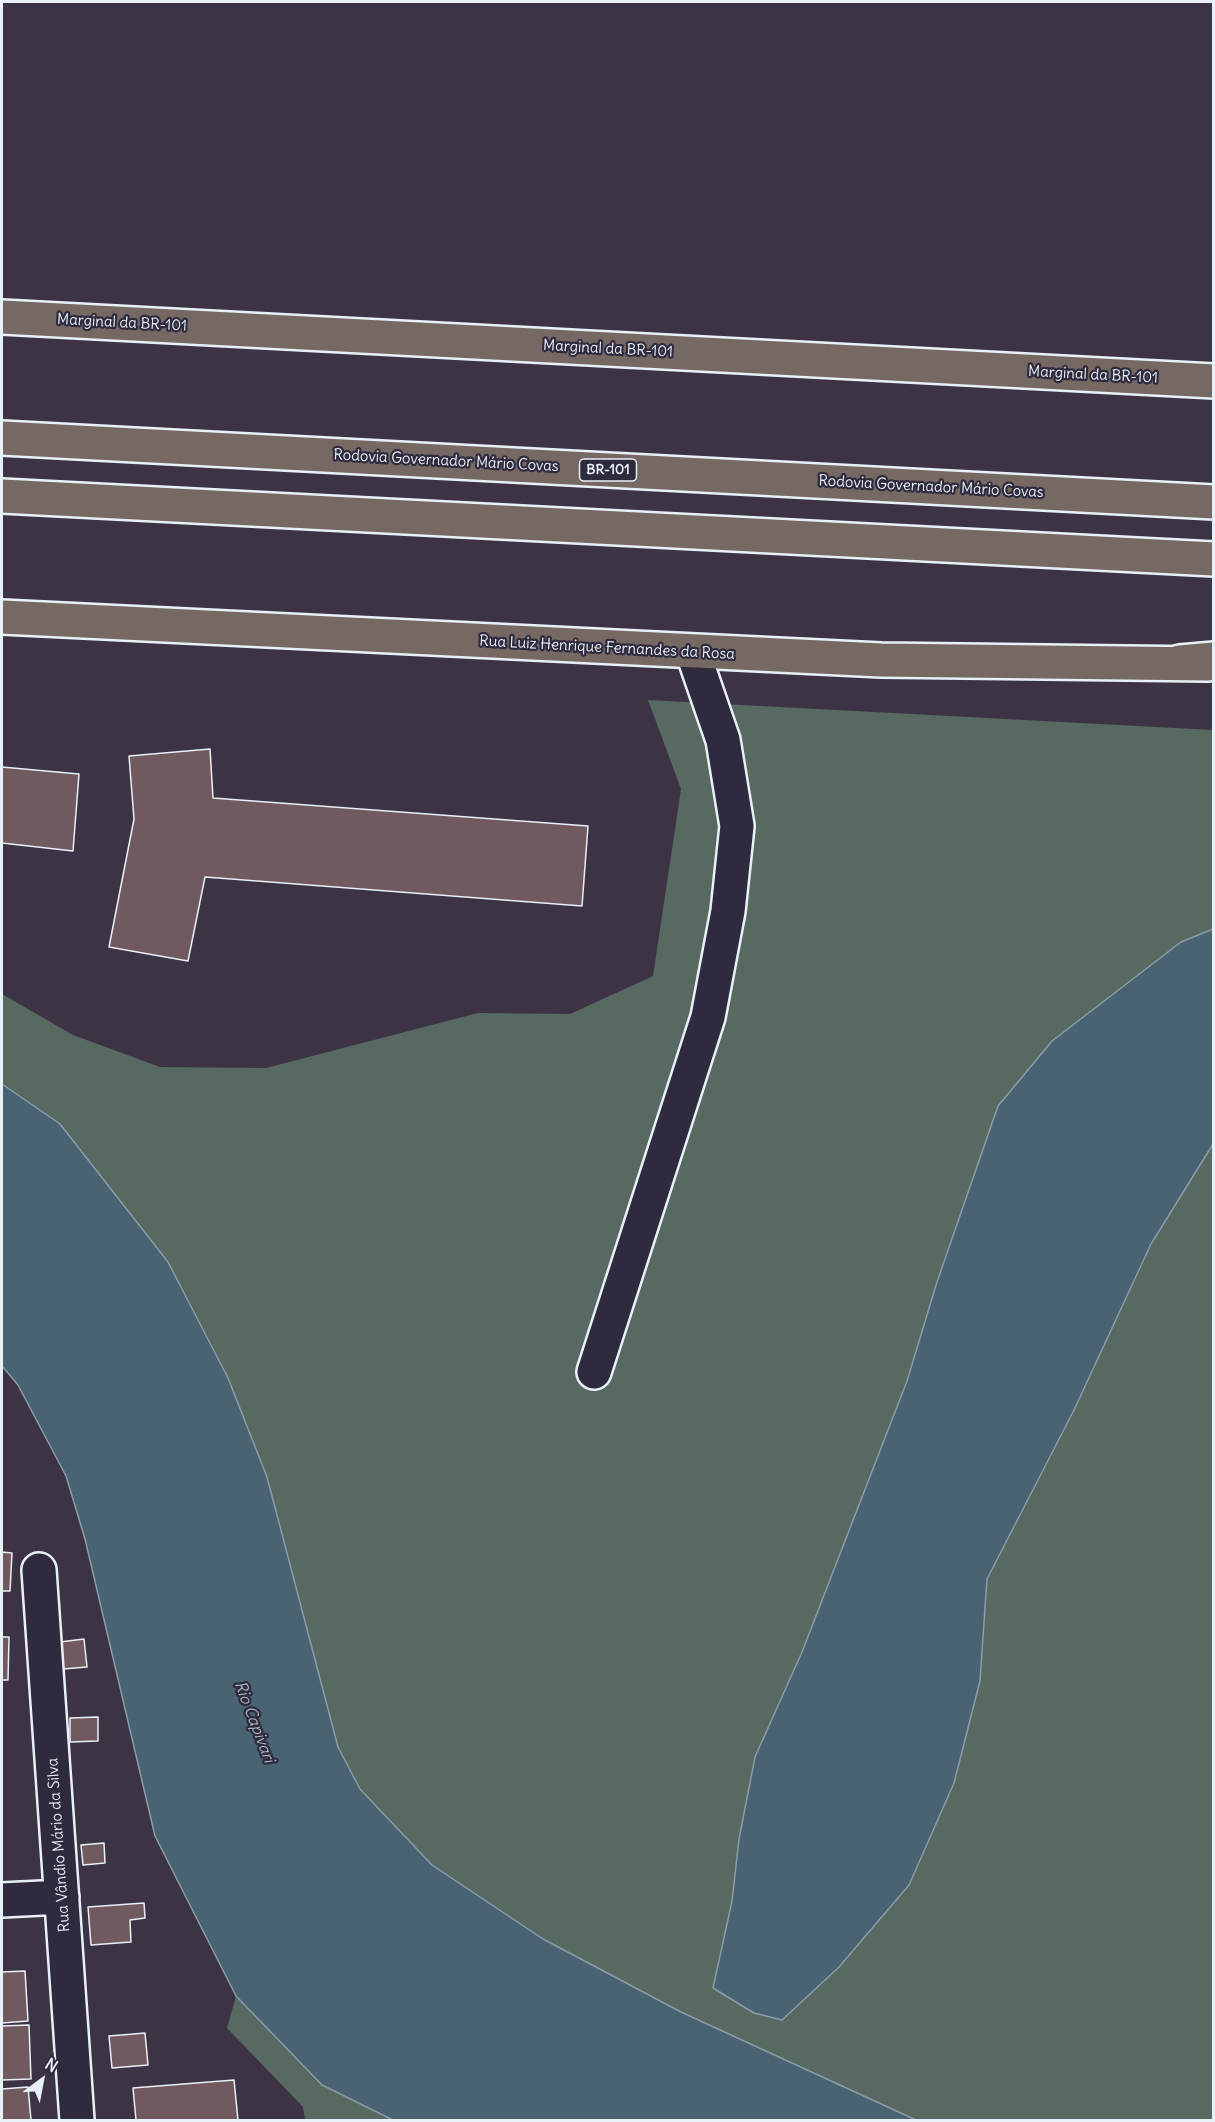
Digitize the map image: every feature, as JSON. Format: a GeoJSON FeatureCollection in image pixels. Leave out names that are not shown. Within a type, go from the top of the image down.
{"type":"FeatureCollection","features":[{"type":"Feature","properties":{"kind":"main road","name":"Marginal da BR-101"},"geometry":{"type":"LineString","coordinates":[[2,317],[1214,381]]}},
{"type":"Feature","properties":{"kind":"main road","name":"Rodovia Governador Mário Covas"},"geometry":{"type":"LineString","coordinates":[[2,438],[1214,502]]}},
{"type":"Feature","properties":{"kind":"main road"},"geometry":{"type":"LineString","coordinates":[[2,496],[1214,559]]}},
{"type":"Feature","properties":{"kind":"main road","name":"Rua Luiz Henrique Fernandes da Rosa"},"geometry":{"type":"LineString","coordinates":[[2,617],[693,652],[959,662],[1214,664]]}},
{"type":"Feature","properties":{"kind":"main road"},"geometry":{"type":"LineString","coordinates":[[1180,662],[1214,659]]}},
{"type":"Feature","properties":{"kind":"street"},"geometry":{"type":"LineString","coordinates":[[594,1372],[708,1017],[728,910],[737,826],[723,740],[693,652]]}},
{"type":"Feature","properties":{"kind":"street","name":"Rua Vândio Mário da Silva"},"geometry":{"type":"LineString","coordinates":[[39,1570],[77,2121]]}},
{"type":"Feature","properties":{"kind":"street"},"geometry":{"type":"LineString","coordinates":[[2,1900],[62,1897]]}},
{"type":"Feature","properties":{"kind":"green space"},"geometry":{"type":"Polygon","coordinates":[[[648,700],[1213,730],[1213,2120],[916,2120],[681,2012],[543,1939],[432,1865],[360,1789],[338,1747],[267,1477],[228,1378],[60,1124],[2,1084],[2,994],[73,1035],[160,1067],[266,1068],[478,1013],[570,1014],[653,976],[681,789],[648,700]]]}},
{"type":"Feature","properties":{"kind":"green space"},"geometry":{"type":"Polygon","coordinates":[[[236,1996],[322,2085],[393,2120],[305,2120],[303,2107],[227,2028],[236,1996]]]}},
{"type":"Feature","properties":{"kind":"water"},"geometry":{"type":"Polygon","coordinates":[[[1213,929],[1213,1144],[1151,1244],[1074,1410],[987,1579],[980,1681],[954,1783],[909,1885],[839,1967],[782,2020],[754,2013],[713,1988],[732,1901],[739,1839],[755,1757],[802,1652],[907,1381],[937,1282],[998,1106],[1052,1041],[1181,942],[1213,929]]]}},
{"type":"Feature","properties":{"kind":"water","name":"Rio Capivari"},"geometry":{"type":"Polygon","coordinates":[[[2,1084],[60,1124],[168,1262],[228,1378],[267,1477],[338,1747],[360,1789],[432,1865],[543,1939],[681,2012],[916,2120],[393,2120],[322,2085],[236,1996],[155,1836],[85,1539],[66,1476],[18,1385],[2,1366],[2,1084]]]}},
{"type":"Feature","properties":{"kind":"building"},"geometry":{"type":"Polygon","coordinates":[[[210,749],[213,798],[588,826],[582,906],[205,877],[188,961],[109,947],[134,819],[129,756],[210,749]]]}},
{"type":"Feature","properties":{"kind":"building"},"geometry":{"type":"Polygon","coordinates":[[[2,767],[79,774],[73,851],[2,843],[2,767]]]}},
{"type":"Feature","properties":{"kind":"building"},"geometry":{"type":"Polygon","coordinates":[[[2,1552],[12,1553],[10,1591],[2,1591],[2,1552]]]}},
{"type":"Feature","properties":{"kind":"building"},"geometry":{"type":"Polygon","coordinates":[[[2,1637],[9,1637],[8,1680],[2,1680],[2,1637]]]}},
{"type":"Feature","properties":{"kind":"building"},"geometry":{"type":"Polygon","coordinates":[[[84,1639],[87,1667],[63,1669],[60,1642],[84,1639]]]}},
{"type":"Feature","properties":{"kind":"building"},"geometry":{"type":"Polygon","coordinates":[[[98,1717],[98,1741],[70,1742],[70,1718],[98,1717]]]}},
{"type":"Feature","properties":{"kind":"building"},"geometry":{"type":"Polygon","coordinates":[[[104,1843],[105,1863],[83,1865],[81,1845],[104,1843]]]}},
{"type":"Feature","properties":{"kind":"building"},"geometry":{"type":"Polygon","coordinates":[[[144,1903],[145,1918],[130,1920],[131,1942],[91,1945],[88,1907],[144,1903]]]}},
{"type":"Feature","properties":{"kind":"building"},"geometry":{"type":"Polygon","coordinates":[[[25,1971],[28,2021],[2,2023],[2,1972],[25,1971]]]}},
{"type":"Feature","properties":{"kind":"building"},"geometry":{"type":"Polygon","coordinates":[[[29,2025],[31,2079],[2,2080],[2,2026],[29,2025]]]}},
{"type":"Feature","properties":{"kind":"building"},"geometry":{"type":"Polygon","coordinates":[[[145,2033],[148,2065],[112,2068],[109,2036],[145,2033]]]}},
{"type":"Feature","properties":{"kind":"building"},"geometry":{"type":"Polygon","coordinates":[[[234,2080],[238,2120],[136,2120],[133,2088],[234,2080]]]}},
{"type":"Feature","properties":{"kind":"building"},"geometry":{"type":"Polygon","coordinates":[[[28,2087],[31,2120],[2,2120],[2,2089],[28,2087]]]}}]}
